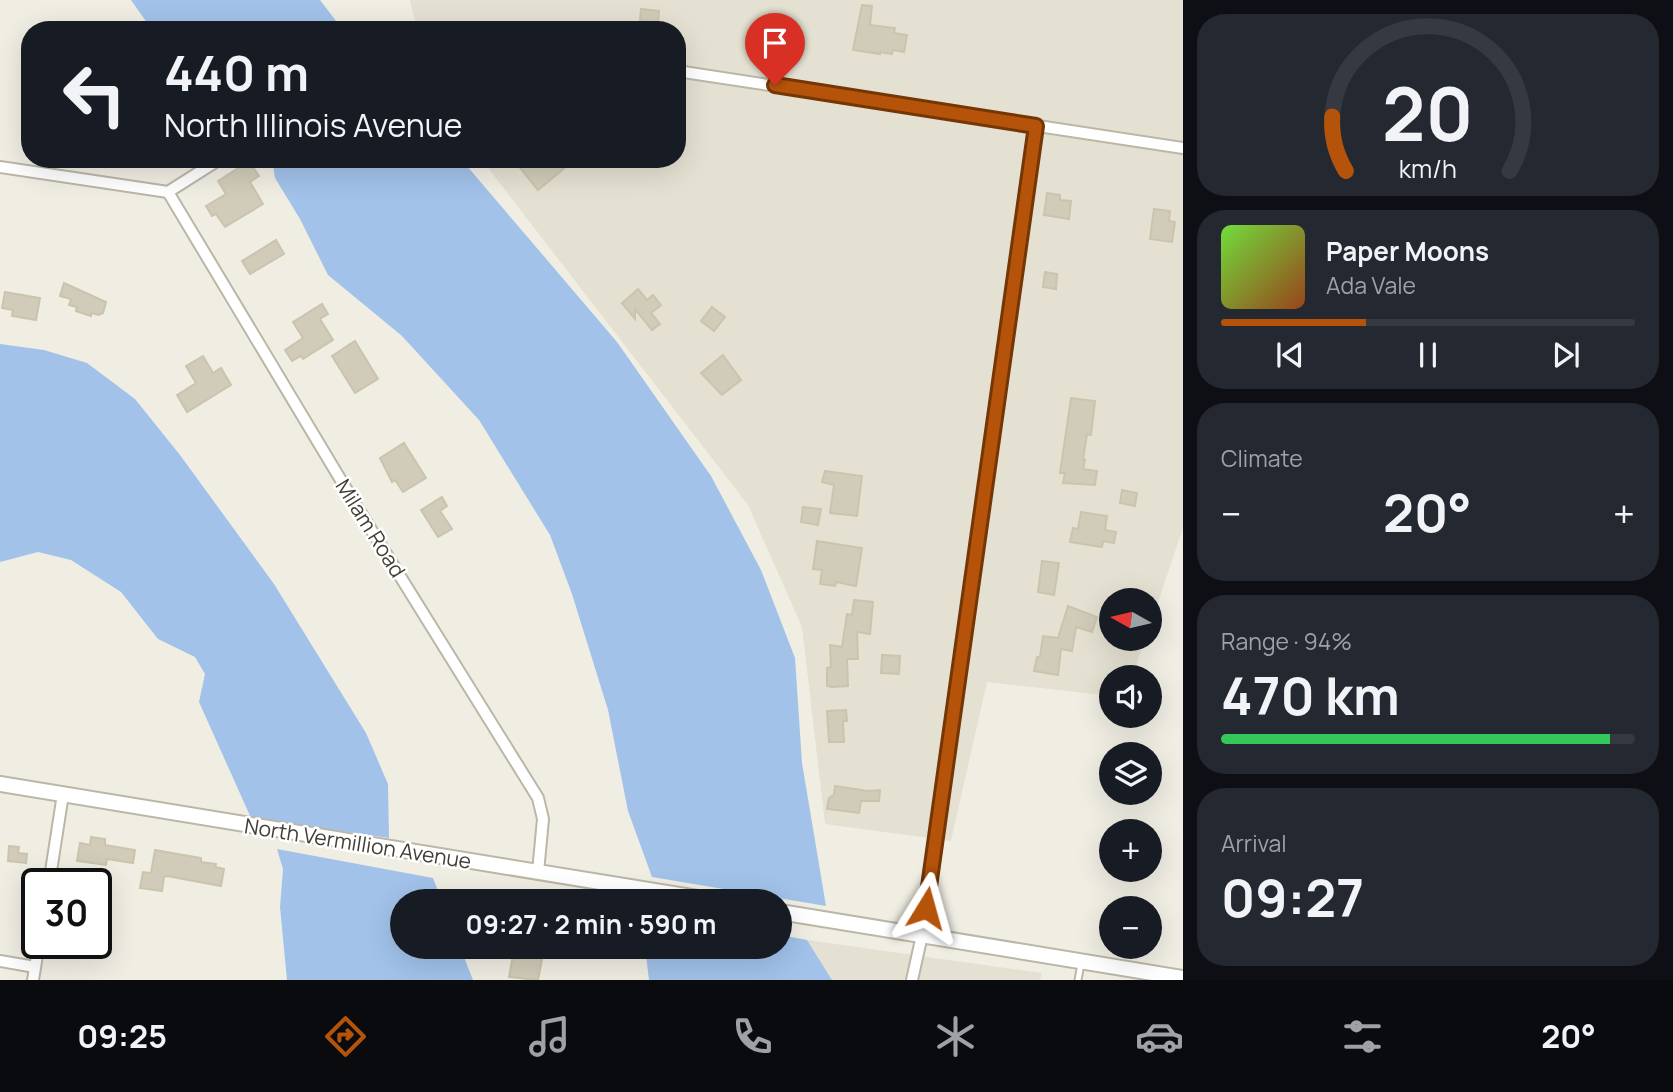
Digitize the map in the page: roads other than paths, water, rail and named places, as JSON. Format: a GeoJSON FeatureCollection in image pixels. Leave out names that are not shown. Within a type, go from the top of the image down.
{"type":"FeatureCollection","features":[{"type":"Feature","properties":{"kind":"street"},"geometry":{"type":"LineString","coordinates":[[686,72],[1183,148]]}},
{"type":"Feature","properties":{"kind":"street"},"geometry":{"type":"LineString","coordinates":[[912,980],[922,935],[1036,126]]}},
{"type":"Feature","properties":{"kind":"street"},"geometry":{"type":"LineString","coordinates":[[0,167],[168,192],[206,168]]}},
{"type":"Feature","properties":{"kind":"street","name":"Milam Road"},"geometry":{"type":"LineString","coordinates":[[168,192],[538,798],[543,827],[538,872]]}},
{"type":"Feature","properties":{"kind":"street","name":"North Vermillion Avenue"},"geometry":{"type":"LineString","coordinates":[[0,784],[642,889]]}},
{"type":"Feature","properties":{"kind":"street"},"geometry":{"type":"LineString","coordinates":[[51,868],[63,794]]}},
{"type":"Feature","properties":{"kind":"street"},"geometry":{"type":"LineString","coordinates":[[792,914],[1183,978]]}},
{"type":"Feature","properties":{"kind":"street"},"geometry":{"type":"LineString","coordinates":[[33,980],[36,959]]}},
{"type":"Feature","properties":{"kind":"street"},"geometry":{"type":"LineString","coordinates":[[0,961],[35,967]]}},
{"type":"Feature","properties":{"kind":"lane"},"geometry":{"type":"LineString","coordinates":[[1078,980],[1081,961]]}},
{"type":"Feature","properties":{"kind":"water"},"geometry":{"type":"Polygon","coordinates":[[[131,0],[320,0],[336,21],[146,21],[131,0]]]}},
{"type":"Feature","properties":{"kind":"water"},"geometry":{"type":"Polygon","coordinates":[[[273,168],[469,168],[617,342],[711,476],[761,570],[795,658],[802,763],[826,906],[792,900],[792,889],[724,889],[652,877],[628,811],[608,710],[572,594],[550,535],[479,420],[402,336],[328,275],[300,219],[275,178],[273,168]]]}},
{"type":"Feature","properties":{"kind":"water"},"geometry":{"type":"Polygon","coordinates":[[[0,344],[44,350],[87,363],[135,399],[180,455],[274,584],[366,733],[388,784],[389,838],[251,818],[199,702],[205,674],[195,657],[158,639],[121,592],[71,560],[38,552],[0,562],[0,344]]]}},
{"type":"Feature","properties":{"kind":"water"},"geometry":{"type":"Polygon","coordinates":[[[277,849],[433,878],[437,889],[390,889],[390,959],[465,959],[473,980],[287,980],[280,907],[283,869],[277,849]]]}},
{"type":"Feature","properties":{"kind":"water"},"geometry":{"type":"Polygon","coordinates":[[[792,937],[807,940],[832,980],[649,980],[646,959],[792,959],[792,937]]]}}]}
